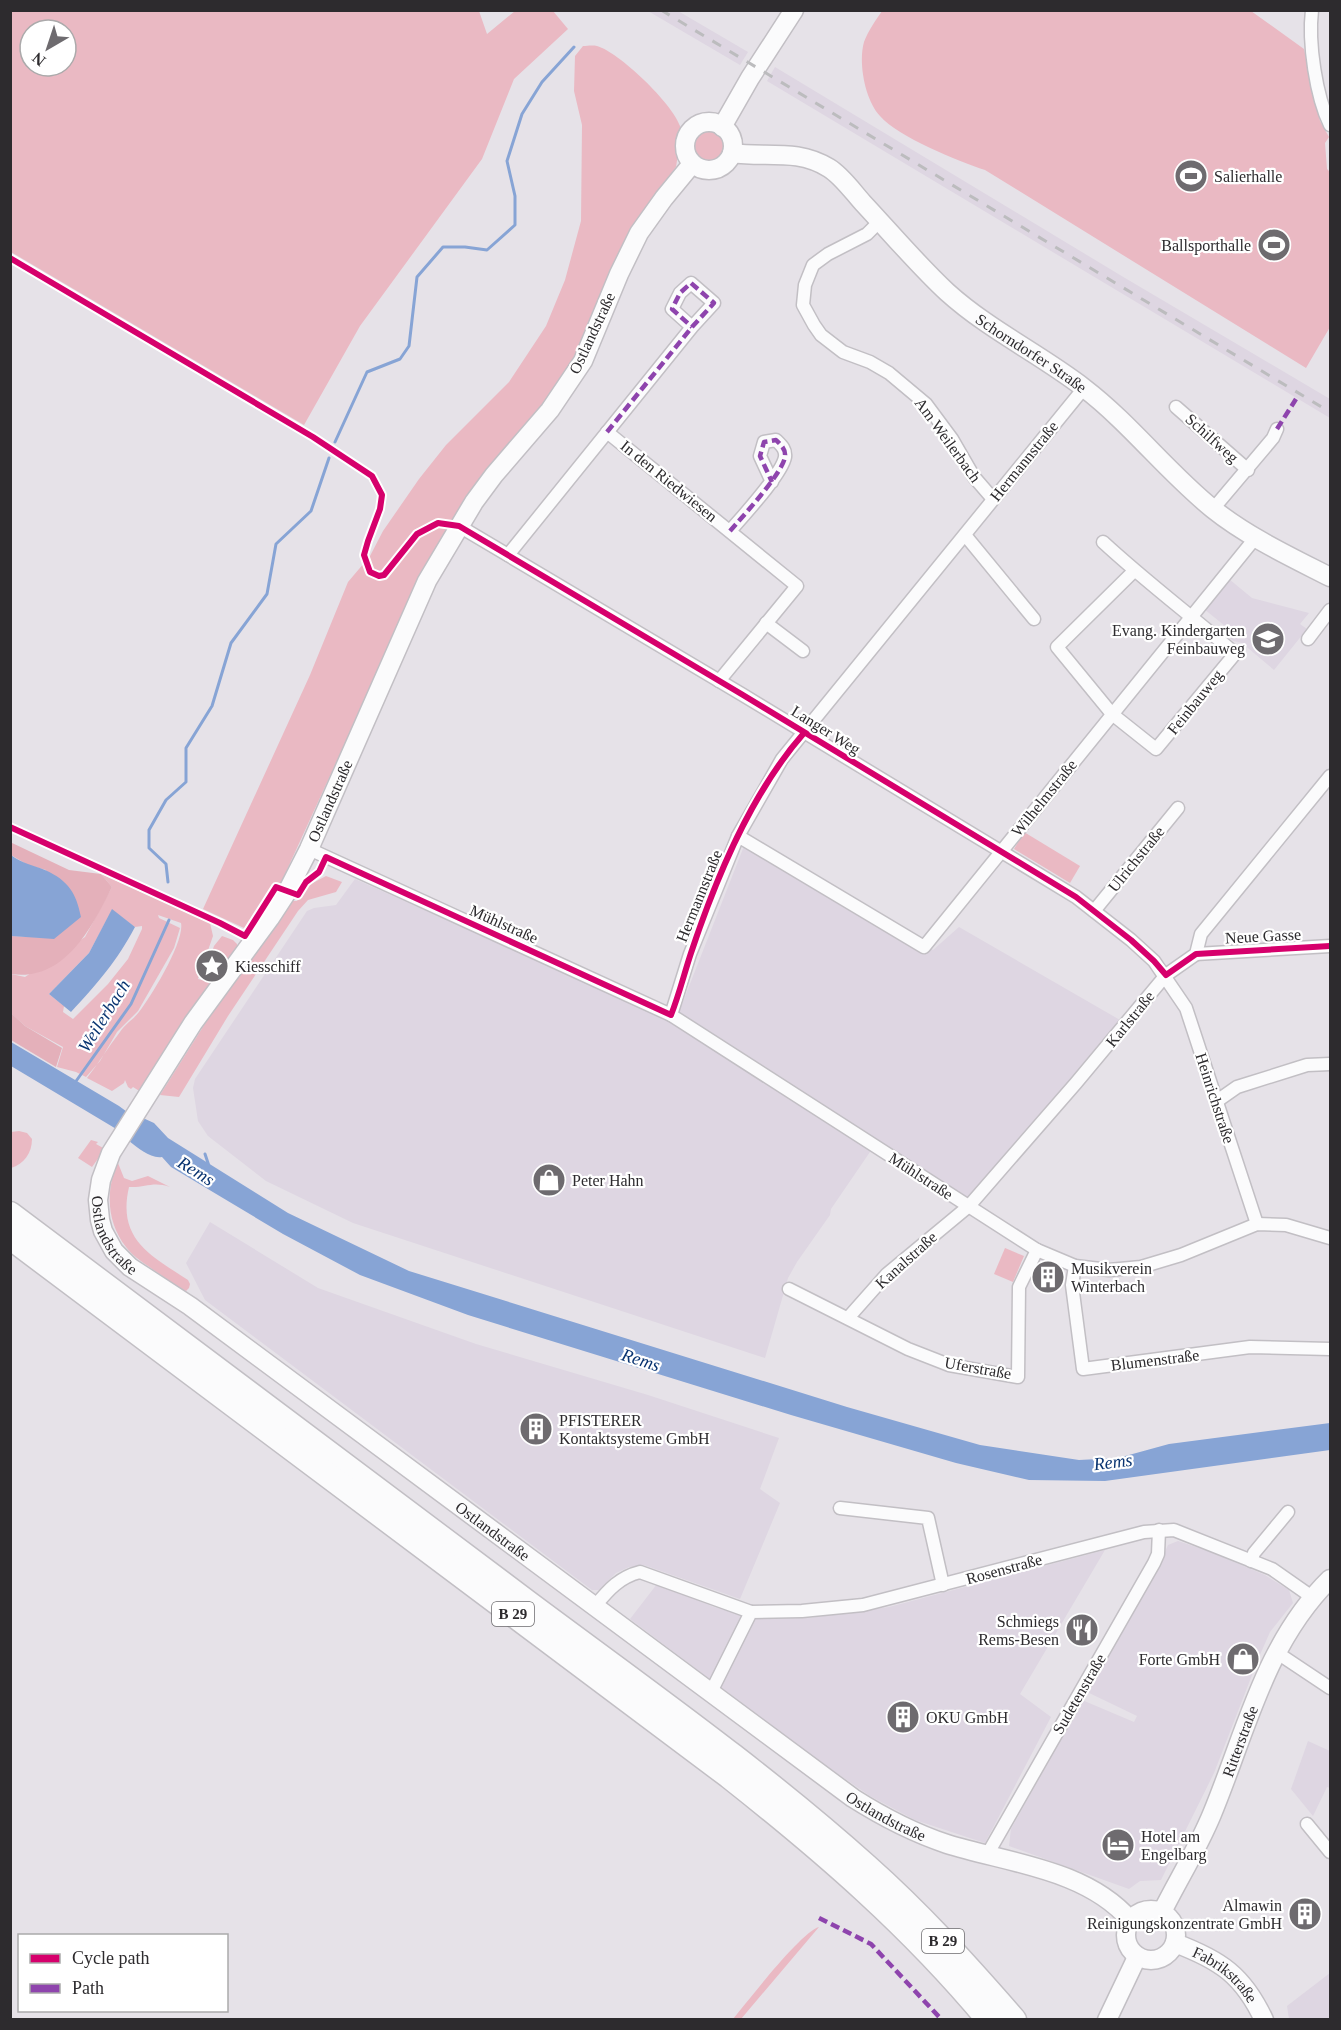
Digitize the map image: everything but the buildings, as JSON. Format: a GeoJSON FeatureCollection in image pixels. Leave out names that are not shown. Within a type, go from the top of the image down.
{"type":"FeatureCollection","features":[{"type":"Feature","properties":{"kind":"highway","name":"B 29"},"geometry":{"type":"LineString","coordinates":[[10,1214],[809,1816],[909,1907],[1014,2019]]}},
{"type":"Feature","properties":{"kind":"highway","name":"B 29"},"geometry":{"type":"LineString","coordinates":[[10,1238],[799,1831],[856,1881],[936,1959],[989,2019]]}},
{"type":"Feature","properties":{"kind":"street"},"geometry":{"type":"LineString","coordinates":[[722,126],[794,10]]}},
{"type":"Feature","properties":{"kind":"street"},"geometry":{"type":"LineString","coordinates":[[1312,10],[1311,35],[1314,63],[1325,114],[1330,125]]}},
{"type":"Feature","properties":{"kind":"street"},"geometry":{"type":"LineString","coordinates":[[707,122],[722,126],[731,138],[732,153],[723,166],[715,170],[699,169],[692,164],[685,150],[688,134],[700,124],[707,122]]}},
{"type":"Feature","properties":{"kind":"street","name":"Schorndorfer Straße"},"geometry":{"type":"LineString","coordinates":[[732,153],[805,156],[830,168],[912,258],[949,293],[1011,340],[1084,388],[1214,509],[1256,537],[1330,577]]}},
{"type":"Feature","properties":{"kind":"street","name":"Ostlandstraße"},"geometry":{"type":"LineString","coordinates":[[692,164],[639,233],[583,361],[550,410],[474,502],[428,581],[309,849],[287,892],[193,1023],[111,1154],[101,1180],[98,1210],[103,1231],[121,1260],[139,1274],[190,1306],[462,1510],[870,1809],[930,1838],[1064,1877],[1097,1890],[1130,1920]]}},
{"type":"Feature","properties":{"kind":"street","name":"Am Weilerbach"},"geometry":{"type":"LineString","coordinates":[[880,221],[867,234],[828,254],[813,265],[805,285],[803,305],[821,334],[843,352],[870,362],[890,373],[926,404],[952,439],[974,477],[993,499]]}},
{"type":"Feature","properties":{"kind":"street","name":"In den Riedwiesen"},"geometry":{"type":"LineString","coordinates":[[508,555],[692,327]]}},
{"type":"Feature","properties":{"kind":"street","name":"Hermannstraße"},"geometry":{"type":"LineString","coordinates":[[671,1015],[690,954],[738,836],[782,759],[1084,388]]}},
{"type":"Feature","properties":{"kind":"street","name":"Schilfweg"},"geometry":{"type":"LineString","coordinates":[[1176,407],[1248,470]]}},
{"type":"Feature","properties":{"kind":"street","name":"Schilfweg"},"geometry":{"type":"LineString","coordinates":[[1214,509],[1274,438],[1277,429]]}},
{"type":"Feature","properties":{"kind":"street","name":"In den Riedwiesen"},"geometry":{"type":"LineString","coordinates":[[607,432],[796,586],[719,681]]}},
{"type":"Feature","properties":{"kind":"street","name":"In den Riedwiesen"},"geometry":{"type":"LineString","coordinates":[[730,531],[771,482]]}},
{"type":"Feature","properties":{"kind":"street","name":"Langer Weg"},"geometry":{"type":"LineString","coordinates":[[459,526],[1076,897],[1139,947],[1166,975]]}},
{"type":"Feature","properties":{"kind":"street"},"geometry":{"type":"LineString","coordinates":[[965,535],[1034,619]]}},
{"type":"Feature","properties":{"kind":"street","name":"Wilhelmstraße"},"geometry":{"type":"LineString","coordinates":[[738,836],[924,947],[1256,537]]}},
{"type":"Feature","properties":{"kind":"street"},"geometry":{"type":"LineString","coordinates":[[1103,542],[1134,571],[1192,616]]}},
{"type":"Feature","properties":{"kind":"street"},"geometry":{"type":"LineString","coordinates":[[1112,714],[1057,647],[1134,571]]}},
{"type":"Feature","properties":{"kind":"street"},"geometry":{"type":"LineString","coordinates":[[1308,639],[1330,610]]}},
{"type":"Feature","properties":{"kind":"street","name":"Feinbauweg"},"geometry":{"type":"LineString","coordinates":[[1112,714],[1156,749],[1234,655],[1232,650],[1192,616]]}},
{"type":"Feature","properties":{"kind":"street"},"geometry":{"type":"LineString","coordinates":[[766,623],[802,651]]}},
{"type":"Feature","properties":{"kind":"street"},"geometry":{"type":"LineString","coordinates":[[1196,954],[1201,934],[1328,784]]}},
{"type":"Feature","properties":{"kind":"street","name":"Ulrichstraße"},"geometry":{"type":"LineString","coordinates":[[1094,911],[1178,808]]}},
{"type":"Feature","properties":{"kind":"street","name":"Mühlstraße"},"geometry":{"type":"LineString","coordinates":[[309,849],[671,1015],[1036,1250],[1075,1266],[1109,1270],[1141,1267],[1181,1255],[1257,1224],[1286,1225],[1330,1238]]}},
{"type":"Feature","properties":{"kind":"street","name":"Neue Gasse"},"geometry":{"type":"LineString","coordinates":[[1196,954],[1330,946]]}},
{"type":"Feature","properties":{"kind":"street","name":"Karlstraße"},"geometry":{"type":"LineString","coordinates":[[969,1206],[1166,975],[1196,954]]}},
{"type":"Feature","properties":{"kind":"street","name":"Heinrichstraße"},"geometry":{"type":"LineString","coordinates":[[1166,975],[1186,1008],[1257,1224]]}},
{"type":"Feature","properties":{"kind":"street"},"geometry":{"type":"LineString","coordinates":[[1216,1101],[1237,1087],[1307,1065],[1330,1064]]}},
{"type":"Feature","properties":{"kind":"street","name":"Kanalstraße"},"geometry":{"type":"LineString","coordinates":[[848,1318],[886,1274],[969,1206]]}},
{"type":"Feature","properties":{"kind":"street","name":"Uferstraße"},"geometry":{"type":"LineString","coordinates":[[789,1289],[908,1349],[949,1365],[1018,1377],[1019,1287],[1036,1250]]}},
{"type":"Feature","properties":{"kind":"street","name":"Blumenstraße"},"geometry":{"type":"LineString","coordinates":[[1075,1266],[1072,1285],[1083,1369],[1250,1347],[1330,1349]]}},
{"type":"Feature","properties":{"kind":"street"},"geometry":{"type":"LineString","coordinates":[[840,1508],[928,1518],[943,1585]]}},
{"type":"Feature","properties":{"kind":"street"},"geometry":{"type":"LineString","coordinates":[[1251,1561],[1254,1553],[1288,1512]]}},
{"type":"Feature","properties":{"kind":"street","name":"Rosenstraße"},"geometry":{"type":"LineString","coordinates":[[595,1606],[618,1581],[640,1572],[751,1612],[802,1611],[863,1605],[903,1593],[1159,1530],[1174,1530],[1272,1569],[1312,1597]]}},
{"type":"Feature","properties":{"kind":"street","name":"Sudetenstraße"},"geometry":{"type":"LineString","coordinates":[[987,1855],[1154,1563],[1158,1554],[1159,1530]]}},
{"type":"Feature","properties":{"kind":"street","name":"Ritterstraße"},"geometry":{"type":"LineString","coordinates":[[1162,1912],[1211,1816],[1250,1710],[1276,1652],[1312,1597],[1330,1579]]}},
{"type":"Feature","properties":{"kind":"street"},"geometry":{"type":"LineString","coordinates":[[711,1692],[751,1612]]}},
{"type":"Feature","properties":{"kind":"street"},"geometry":{"type":"LineString","coordinates":[[1276,1652],[1330,1688]]}},
{"type":"Feature","properties":{"kind":"street"},"geometry":{"type":"LineString","coordinates":[[1307,1824],[1330,1852]]}},
{"type":"Feature","properties":{"kind":"street"},"geometry":{"type":"LineString","coordinates":[[1148,1910],[1162,1912],[1172,1922],[1176,1936],[1175,1943],[1171,1950],[1159,1959],[1152,1961],[1137,1957],[1131,1952],[1126,1940],[1125,1933],[1130,1920],[1148,1910]]}},
{"type":"Feature","properties":{"kind":"street","name":"Fabrikstraße"},"geometry":{"type":"LineString","coordinates":[[1175,1943],[1204,1954],[1225,1968],[1243,1984],[1264,2019]]}},
{"type":"Feature","properties":{"kind":"street"},"geometry":{"type":"LineString","coordinates":[[1107,2019],[1137,1957]]}},
{"type":"Feature","properties":{"kind":"shaded area"},"geometry":{"type":"Polygon","coordinates":[[[11,11],[479,11],[487,34],[515,11],[553,11],[568,29],[514,79],[482,159],[360,326],[304,425],[11,252],[11,11]]]}},
{"type":"Feature","properties":{"kind":"shaded area"},"geometry":{"type":"Polygon","coordinates":[[[648,11],[678,11],[748,52],[740,65],[648,11]]]}},
{"type":"Feature","properties":{"kind":"shaded area"},"geometry":{"type":"Polygon","coordinates":[[[882,11],[1251,11],[1304,49],[1320,121],[1329,137],[1325,143],[1327,169],[1330,172],[1330,327],[1306,368],[985,170],[929,148],[889,124],[880,116],[870,101],[862,70],[864,42],[882,11]]]}},
{"type":"Feature","properties":{"kind":"shaded area"},"geometry":{"type":"Polygon","coordinates":[[[583,46],[597,46],[607,50],[631,68],[667,105],[680,126],[676,167],[651,201],[588,337],[564,379],[400,623],[280,885],[255,927],[244,928],[203,909],[310,675],[348,582],[370,556],[383,531],[446,445],[509,382],[546,326],[565,280],[581,221],[582,125],[574,91],[575,56],[583,46]]]}},
{"type":"Feature","properties":{"kind":"shaded area"},"geometry":{"type":"Polygon","coordinates":[[[775,67],[1330,399],[1330,418],[767,81],[775,67]]]}},
{"type":"Feature","properties":{"kind":"shaded area"},"geometry":{"type":"Polygon","coordinates":[[[708,130],[720,135],[725,147],[720,159],[708,164],[696,159],[691,147],[696,135],[708,130]]]}},
{"type":"Feature","properties":{"kind":"shaded area"},"geometry":{"type":"Polygon","coordinates":[[[1229,579],[1252,598],[1309,613],[1300,624],[1307,629],[1274,670],[1242,643],[1233,641],[1230,638],[1230,630],[1204,609],[1229,579]]]}},
{"type":"Feature","properties":{"kind":"shaded area"},"geometry":{"type":"Polygon","coordinates":[[[1024,832],[1080,866],[1070,883],[1014,849],[1024,832]]]}},
{"type":"Feature","properties":{"kind":"shaded area"},"geometry":{"type":"Polygon","coordinates":[[[746,841],[933,950],[959,927],[1120,1020],[1075,1082],[963,1209],[872,1149],[788,1278],[765,1358],[353,1223],[266,1181],[208,1136],[198,1121],[193,1088],[195,1079],[307,911],[336,905],[355,879],[675,1022],[746,841]]]}},
{"type":"Feature","properties":{"kind":"shaded area"},"geometry":{"type":"Polygon","coordinates":[[[10,842],[69,870],[101,874],[112,887],[95,919],[74,949],[61,961],[46,970],[30,974],[11,974],[11,936],[54,938],[46,870],[28,865],[11,855],[10,842]]]}},
{"type":"Feature","properties":{"kind":"shaded area"},"geometry":{"type":"Polygon","coordinates":[[[101,874],[210,923],[213,936],[198,979],[202,980],[214,946],[222,936],[233,940],[237,944],[237,949],[141,1092],[128,1087],[125,1080],[112,1091],[87,1078],[97,1064],[86,1077],[57,1067],[63,1047],[25,1026],[11,1013],[11,974],[25,977],[85,937],[112,887],[101,874]],[[112,910],[89,953],[49,994],[64,1006],[63,1012],[73,1019],[108,984],[128,959],[142,929],[142,926],[135,927],[112,910]],[[158,915],[159,918],[180,928],[174,948],[138,1011],[117,1032],[104,1055],[122,1029],[139,1012],[159,982],[178,942],[181,923],[158,915]]]}},
{"type":"Feature","properties":{"kind":"shaded area"},"geometry":{"type":"Polygon","coordinates":[[[326,876],[342,882],[336,892],[308,900],[298,911],[228,1016],[179,1097],[160,1095],[213,1011],[273,931],[292,901],[297,901],[309,885],[326,876]]]}},
{"type":"Feature","properties":{"kind":"shaded area"},"geometry":{"type":"Polygon","coordinates":[[[11,1013],[25,1026],[62,1048],[56,1067],[11,1040],[11,1013]]]}},
{"type":"Feature","properties":{"kind":"shaded area"},"geometry":{"type":"Polygon","coordinates":[[[11,1132],[27,1133],[32,1139],[32,1144],[23,1161],[11,1168],[11,1132]]]}},
{"type":"Feature","properties":{"kind":"shaded area"},"geometry":{"type":"Polygon","coordinates":[[[91,1140],[98,1142],[96,1144],[105,1149],[92,1167],[78,1158],[91,1140]]]}},
{"type":"Feature","properties":{"kind":"shaded area"},"geometry":{"type":"Polygon","coordinates":[[[118,1163],[124,1178],[132,1181],[148,1176],[170,1187],[154,1185],[129,1187],[128,1220],[132,1233],[149,1253],[188,1280],[190,1284],[186,1291],[137,1258],[120,1238],[110,1206],[111,1184],[118,1163]]]}},
{"type":"Feature","properties":{"kind":"shaded area"},"geometry":{"type":"Polygon","coordinates":[[[210,1222],[318,1288],[476,1344],[648,1395],[779,1438],[760,1489],[780,1503],[740,1599],[644,1565],[629,1567],[616,1573],[599,1590],[592,1590],[205,1300],[186,1263],[210,1222]]]}},
{"type":"Feature","properties":{"kind":"shaded area"},"geometry":{"type":"Polygon","coordinates":[[[1005,1248],[1024,1256],[1013,1282],[994,1274],[1005,1248]]]}},
{"type":"Feature","properties":{"kind":"shaded area"},"geometry":{"type":"Polygon","coordinates":[[[1178,1541],[1265,1575],[1289,1590],[1293,1603],[1270,1632],[1214,1773],[1161,1880],[1140,1881],[1129,1889],[1009,1846],[1011,1829],[1082,1700],[1134,1722],[1137,1716],[1085,1691],[1158,1567],[1168,1545],[1178,1541]]]}},
{"type":"Feature","properties":{"kind":"shaded area"},"geometry":{"type":"Polygon","coordinates":[[[1105,1550],[1020,1694],[1051,1717],[985,1843],[915,1820],[870,1796],[812,1756],[630,1619],[657,1584],[714,1607],[755,1619],[810,1618],[889,1607],[1105,1550]]]}},
{"type":"Feature","properties":{"kind":"shaded area"},"geometry":{"type":"Polygon","coordinates":[[[1308,1741],[1330,1751],[1330,1788],[1327,1787],[1313,1816],[1291,1789],[1308,1741]]]}},
{"type":"Feature","properties":{"kind":"shaded area"},"geometry":{"type":"Polygon","coordinates":[[[819,1927],[741,2019],[733,2019],[800,1941],[819,1927]]]}},
{"type":"Feature","properties":{"kind":"shaded area"},"geometry":{"type":"Polygon","coordinates":[[[1330,1973],[1330,2019],[1289,2019],[1287,2006],[1330,1973]]]}},
{"type":"Feature","properties":{"kind":"water"},"geometry":{"type":"Polygon","coordinates":[[[11,855],[53,874],[66,883],[74,894],[81,917],[54,939],[11,936],[11,855]]]}},
{"type":"Feature","properties":{"kind":"water"},"geometry":{"type":"Polygon","coordinates":[[[112,909],[135,927],[106,972],[71,1012],[49,994],[89,953],[112,909]]]}},
{"type":"Feature","properties":{"kind":"water","name":"Rems"},"geometry":{"type":"Polygon","coordinates":[[[11,1042],[119,1106],[138,1120],[143,1118],[154,1123],[168,1138],[288,1213],[409,1271],[847,1407],[980,1445],[1079,1460],[1118,1458],[1169,1444],[1330,1423],[1330,1450],[1105,1481],[1029,1480],[956,1463],[791,1415],[468,1315],[360,1275],[283,1234],[171,1167],[162,1157],[145,1152],[129,1141],[128,1136],[11,1066],[11,1042]]]}},
{"type":"Feature","properties":{"kind":"waterway","name":"Weilerbach"},"geometry":{"type":"LineString","coordinates":[[335,442],[367,372],[400,359],[409,346],[417,277],[443,247],[487,250],[515,225],[515,196],[507,161],[522,114],[542,82],[574,47]]}},
{"type":"Feature","properties":{"kind":"waterway"},"geometry":{"type":"LineString","coordinates":[[168,882],[166,864],[149,848],[149,830],[166,800],[186,782],[186,748],[212,706],[231,643],[267,594],[276,544],[311,511],[329,458]]}},
{"type":"Feature","properties":{"kind":"waterway","name":"Weilerbach"},"geometry":{"type":"LineString","coordinates":[[74,1084],[131,1004],[169,920]]}},
{"type":"Feature","properties":{"kind":"waterway","name":"Rems"},"geometry":{"type":"LineString","coordinates":[[205,1154],[209,1166]]}},
{"type":"Feature","properties":{"kind":"railway"},"geometry":{"type":"LineString","coordinates":[[661,10],[1330,412]]}},
{"type":"Feature","properties":{"kind":"marked path"},"geometry":{"type":"LineString","coordinates":[[607,432],[714,303],[691,283],[680,293],[672,309],[692,327]]}},
{"type":"Feature","properties":{"kind":"marked path"},"geometry":{"type":"LineString","coordinates":[[1277,429],[1296,399]]}},
{"type":"Feature","properties":{"kind":"marked path"},"geometry":{"type":"LineString","coordinates":[[730,531],[761,495],[770,484],[777,474],[785,452],[776,440],[764,442],[760,456],[772,482]]}},
{"type":"Feature","properties":{"kind":"marked path"},"geometry":{"type":"LineString","coordinates":[[819,1918],[871,1944],[942,2020]]}},
{"type":"Feature","properties":{"kind":"cycle path"},"geometry":{"type":"LineString","coordinates":[[10,258],[313,437],[372,476],[382,495],[380,509],[364,555],[370,572],[379,576],[384,575],[417,534],[438,523],[459,526],[1076,897],[1131,940],[1166,975],[1196,954],[1330,946]]}},
{"type":"Feature","properties":{"kind":"cycle path"},"geometry":{"type":"LineString","coordinates":[[10,827],[245,936],[276,887],[298,895],[306,882],[319,872],[326,857],[671,1015],[701,924],[737,837],[768,782],[804,733]]}},
{"type":"Feature","properties":{"kind":"place","name":"Salierhalle"},"geometry":{"type":"Point","coordinates":[1191,176]}},
{"type":"Feature","properties":{"kind":"place","name":"Ballsporthalle"},"geometry":{"type":"Point","coordinates":[1274,245]}},
{"type":"Feature","properties":{"kind":"place","name":"Evang. Kindergarten Feinbauweg"},"geometry":{"type":"Point","coordinates":[1268,639]}},
{"type":"Feature","properties":{"kind":"place","name":"Kiesschiff"},"geometry":{"type":"Point","coordinates":[212,966]}},
{"type":"Feature","properties":{"kind":"place","name":"Peter Hahn"},"geometry":{"type":"Point","coordinates":[549,1180]}},
{"type":"Feature","properties":{"kind":"place","name":"Musikverein Winterbach"},"geometry":{"type":"Point","coordinates":[1048,1277]}},
{"type":"Feature","properties":{"kind":"place","name":"PFISTERER Kontaktsysteme GmbH"},"geometry":{"type":"Point","coordinates":[536,1429]}},
{"type":"Feature","properties":{"kind":"place","name":"Schmiegs Rems-Besen"},"geometry":{"type":"Point","coordinates":[1082,1630]}},
{"type":"Feature","properties":{"kind":"place","name":"Forte GmbH"},"geometry":{"type":"Point","coordinates":[1243,1659]}},
{"type":"Feature","properties":{"kind":"place","name":"OKU GmbH"},"geometry":{"type":"Point","coordinates":[903,1717]}},
{"type":"Feature","properties":{"kind":"place","name":"Hotel am Engelbarg"},"geometry":{"type":"Point","coordinates":[1118,1845]}},
{"type":"Feature","properties":{"kind":"place","name":"Almawin Reinigungskonzentrate GmbH"},"geometry":{"type":"Point","coordinates":[1305,1914]}}]}
